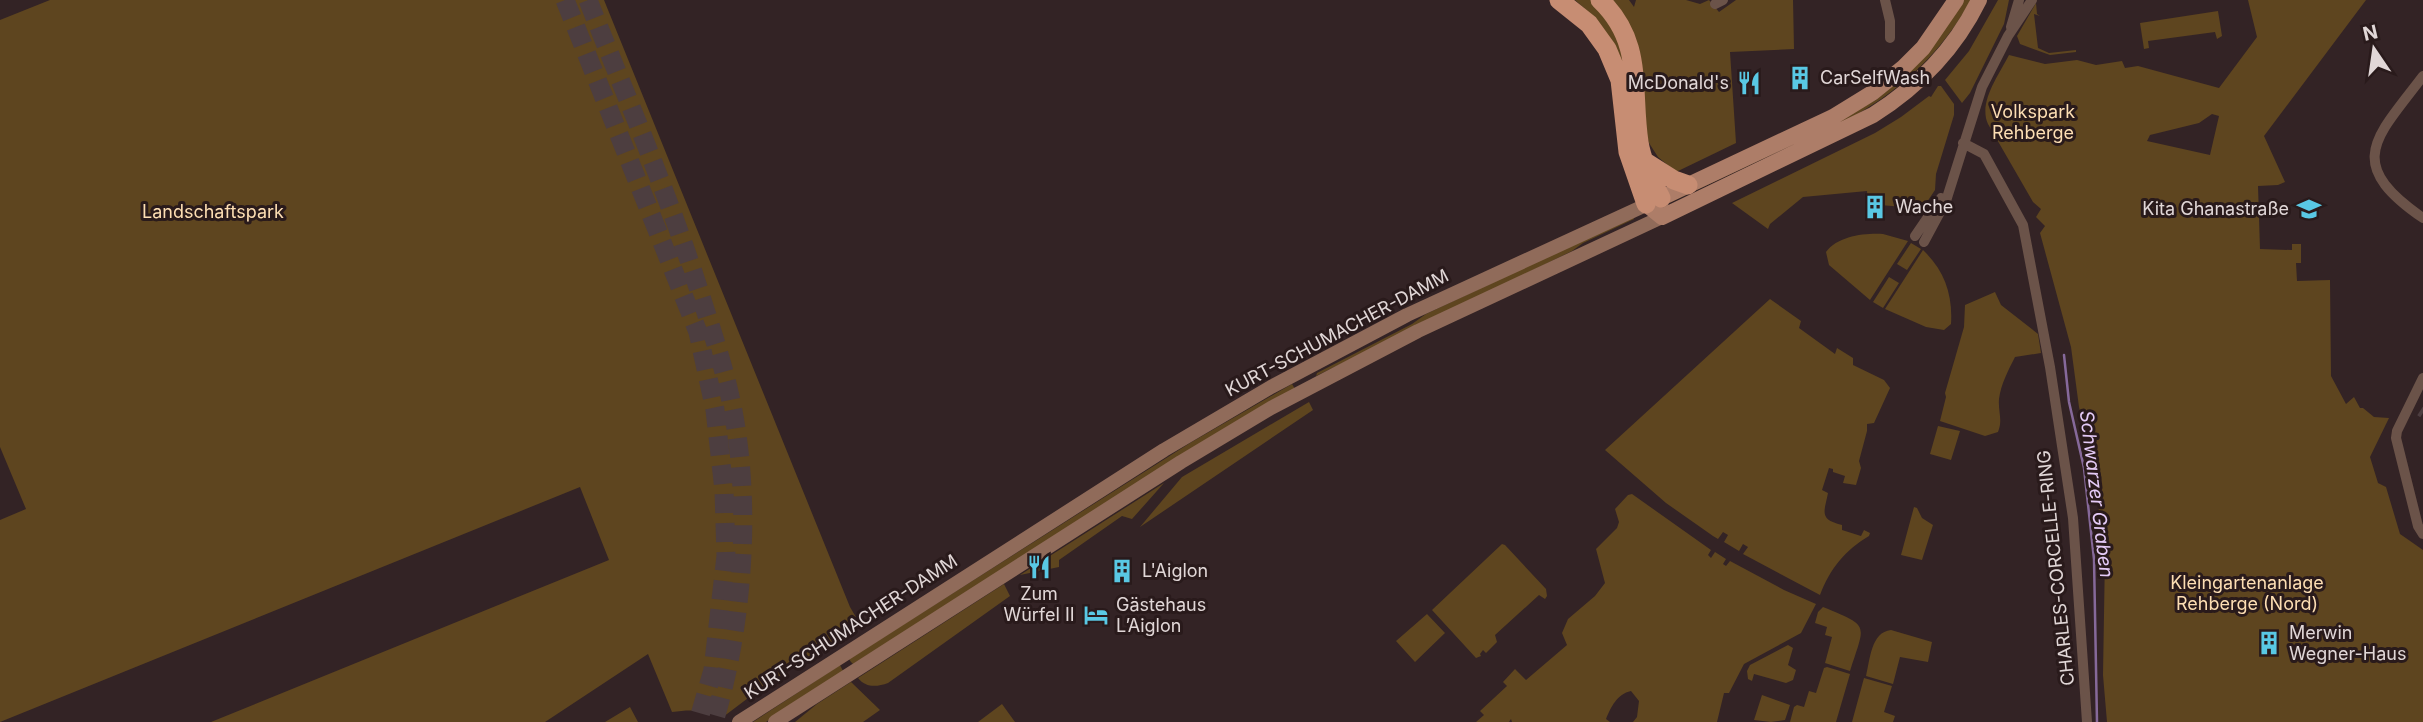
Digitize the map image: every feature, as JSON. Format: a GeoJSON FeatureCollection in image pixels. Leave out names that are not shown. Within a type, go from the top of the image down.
{"type":"FeatureCollection","features":[{"type":"Feature","properties":{"kind":"highway"},"geometry":{"type":"LineString","coordinates":[[1559,0],[1589,23],[1607,48],[1620,80],[1628,152],[1656,206]]}},
{"type":"Feature","properties":{"kind":"highway"},"geometry":{"type":"LineString","coordinates":[[1600,0],[1619,22],[1631,51],[1639,143],[1656,206]]}},
{"type":"Feature","properties":{"kind":"highway"},"geometry":{"type":"LineString","coordinates":[[1644,161],[1674,180],[1688,185]]}},
{"type":"Feature","properties":{"kind":"main road","name":"KURT-SCHUMACHER-DAMM"},"geometry":{"type":"LineString","coordinates":[[775,722],[1181,462],[1309,387],[1656,206],[1688,185],[1833,117],[1872,93],[1904,67],[1923,48],[1956,0]]}},
{"type":"Feature","properties":{"kind":"main road","name":"KURT-SCHUMACHER-DAMM"},"geometry":{"type":"LineString","coordinates":[[739,722],[1164,450],[1300,370],[1408,315],[1656,206],[1863,120],[1894,102],[1916,84],[1944,54],[1966,24],[1979,0]]}},
{"type":"Feature","properties":{"kind":"main road"},"geometry":{"type":"LineString","coordinates":[[1300,370],[1309,387]]}},
{"type":"Feature","properties":{"kind":"street"},"geometry":{"type":"LineString","coordinates":[[1885,0],[1890,21],[1889,38]]}},
{"type":"Feature","properties":{"kind":"street"},"geometry":{"type":"LineString","coordinates":[[2008,36],[2019,0]]}},
{"type":"Feature","properties":{"kind":"street"},"geometry":{"type":"LineString","coordinates":[[1920,239],[1946,201],[1982,87],[2008,36],[2032,0]]}},
{"type":"Feature","properties":{"kind":"street"},"geometry":{"type":"LineString","coordinates":[[2423,76],[2383,130],[2374,156],[2382,183],[2423,218]]}},
{"type":"Feature","properties":{"kind":"street","name":"CHARLES-CORCELLE-RING"},"geometry":{"type":"LineString","coordinates":[[1963,143],[1984,154],[2023,225],[2050,367],[2073,518],[2087,722]]}},
{"type":"Feature","properties":{"kind":"street"},"geometry":{"type":"LineString","coordinates":[[2423,378],[2397,431],[2396,444],[2418,526],[2423,534]]}},
{"type":"Feature","properties":{"kind":"street"},"geometry":{"type":"LineString","coordinates":[[2409,407],[2420,411]]}},
{"type":"Feature","properties":{"kind":"green space","name":"Landschaftspark"},"geometry":{"type":"Polygon","coordinates":[[[50,0],[604,0],[850,607],[860,624],[764,686],[723,717],[698,711],[672,712],[648,654],[545,722],[211,722],[609,560],[580,487],[0,722],[0,520],[26,509],[0,447],[0,20],[50,0]]]}},
{"type":"Feature","properties":{"kind":"green space"},"geometry":{"type":"Polygon","coordinates":[[[1575,0],[1592,0],[1619,33],[1631,87],[1593,16],[1575,0]]]}},
{"type":"Feature","properties":{"kind":"green space"},"geometry":{"type":"Polygon","coordinates":[[[1609,0],[1629,0],[1634,7],[1636,0],[1686,0],[1700,4],[1709,0],[1719,12],[1736,0],[1793,0],[1794,49],[1730,52],[1736,143],[1676,172],[1658,157],[1649,143],[1609,0]]]}},
{"type":"Feature","properties":{"kind":"green space"},"geometry":{"type":"Polygon","coordinates":[[[1964,0],[1971,0],[1948,36],[1921,66],[1890,93],[1854,116],[1669,203],[1876,100],[1910,71],[1939,37],[1964,0]]]}},
{"type":"Feature","properties":{"kind":"green space"},"geometry":{"type":"Polygon","coordinates":[[[1998,0],[2009,0],[2004,24],[1970,93],[1962,103],[1945,80],[1969,51],[1998,0]]]}},
{"type":"Feature","properties":{"kind":"green space","name":"Kleingartenanlage Rehberge (Nord)"},"geometry":{"type":"Polygon","coordinates":[[[2248,0],[2366,0],[2264,136],[2285,182],[2258,186],[2260,249],[2292,250],[2292,244],[2301,244],[2301,263],[2296,263],[2297,281],[2330,280],[2331,376],[2346,404],[2354,397],[2360,408],[2374,417],[2389,418],[2370,457],[2378,483],[2386,487],[2400,534],[2423,550],[2423,722],[2107,722],[2103,675],[2105,554],[2071,347],[2040,233],[2045,226],[2036,217],[2041,209],[2033,202],[1988,124],[1986,107],[1995,80],[2009,55],[2045,64],[2077,60],[2096,65],[2122,61],[2125,68],[2138,66],[2219,88],[2257,37],[2248,0]],[[2212,114],[2199,123],[2150,135],[2147,141],[2210,155],[2219,116],[2212,114]]]}},
{"type":"Feature","properties":{"kind":"green space"},"geometry":{"type":"Polygon","coordinates":[[[2036,3],[2037,14],[2040,16],[2034,14],[2038,48],[2049,53],[2076,52],[2050,55],[2020,44],[2017,36],[2036,3]]]}},
{"type":"Feature","properties":{"kind":"green space"},"geometry":{"type":"Polygon","coordinates":[[[2218,11],[2222,36],[2217,39],[2215,32],[2148,41],[2149,48],[2144,49],[2140,23],[2218,11]]]}},
{"type":"Feature","properties":{"kind":"green space"},"geometry":{"type":"Polygon","coordinates":[[[1938,86],[1941,86],[1954,104],[1954,115],[1936,174],[1935,190],[1923,208],[1911,200],[1904,207],[1868,204],[1867,191],[1803,197],[1770,224],[1768,229],[1732,203],[1875,133],[1931,97],[1938,86]]]}},
{"type":"Feature","properties":{"kind":"green space"},"geometry":{"type":"Polygon","coordinates":[[[1633,216],[1634,219],[1572,251],[1316,376],[1317,373],[1412,324],[1426,314],[1633,216]]]}},
{"type":"Feature","properties":{"kind":"green space"},"geometry":{"type":"Polygon","coordinates":[[[1883,234],[1908,241],[1870,300],[1829,265],[1826,252],[1844,239],[1883,234]]]}},
{"type":"Feature","properties":{"kind":"green space"},"geometry":{"type":"Polygon","coordinates":[[[1911,243],[1921,249],[1907,270],[1897,264],[1911,243]]]}},
{"type":"Feature","properties":{"kind":"green space"},"geometry":{"type":"Polygon","coordinates":[[[1923,250],[1942,274],[1949,293],[1951,324],[1944,330],[1926,327],[1885,309],[1923,250]]]}},
{"type":"Feature","properties":{"kind":"green space"},"geometry":{"type":"Polygon","coordinates":[[[1889,277],[1899,283],[1883,308],[1873,302],[1889,277]]]}},
{"type":"Feature","properties":{"kind":"green space"},"geometry":{"type":"Polygon","coordinates":[[[1995,292],[2001,305],[2038,334],[2041,353],[2015,357],[2000,393],[1998,432],[1985,436],[1940,421],[1964,327],[1965,305],[1995,292]]]}},
{"type":"Feature","properties":{"kind":"green space"},"geometry":{"type":"Polygon","coordinates":[[[1770,299],[1801,321],[1799,328],[1835,354],[1837,348],[1853,358],[1853,365],[1884,380],[1890,388],[1874,423],[1867,424],[1856,485],[1843,483],[1845,476],[1829,468],[1822,490],[1828,493],[1826,518],[1842,525],[1842,530],[1861,536],[1864,530],[1870,533],[1839,561],[1820,595],[1743,554],[1748,547],[1743,544],[1739,551],[1724,542],[1728,535],[1723,532],[1718,539],[1713,536],[1666,503],[1605,450],[1770,299]]]}},
{"type":"Feature","properties":{"kind":"green space"},"geometry":{"type":"Polygon","coordinates":[[[1292,384],[1295,389],[853,664],[849,659],[1190,443],[1292,384]]]}},
{"type":"Feature","properties":{"kind":"green space"},"geometry":{"type":"Polygon","coordinates":[[[1309,402],[1313,410],[1140,527],[1182,477],[1309,402]]]}},
{"type":"Feature","properties":{"kind":"green space"},"geometry":{"type":"Polygon","coordinates":[[[1938,426],[1960,431],[1951,460],[1930,454],[1938,426]]]}},
{"type":"Feature","properties":{"kind":"green space"},"geometry":{"type":"Polygon","coordinates":[[[1164,483],[1132,519],[1122,516],[1059,560],[1059,567],[1020,575],[1164,483]]]}},
{"type":"Feature","properties":{"kind":"green space"},"geometry":{"type":"Polygon","coordinates":[[[1632,494],[1711,550],[1708,555],[1711,558],[1715,552],[1726,559],[1723,564],[1726,566],[1730,561],[1816,604],[1801,633],[1744,664],[1729,693],[1724,693],[1717,722],[1633,722],[1637,717],[1639,701],[1631,691],[1615,702],[1606,719],[1610,722],[1512,722],[1511,719],[1509,722],[1476,722],[1484,715],[1480,711],[1507,686],[1503,682],[1515,669],[1526,680],[1567,645],[1562,633],[1568,619],[1595,596],[1605,583],[1596,549],[1617,528],[1619,522],[1615,509],[1632,494]]]}},
{"type":"Feature","properties":{"kind":"green space"},"geometry":{"type":"Polygon","coordinates":[[[1914,507],[1922,518],[1933,525],[1922,560],[1901,555],[1914,507]]]}},
{"type":"Feature","properties":{"kind":"green space"},"geometry":{"type":"Polygon","coordinates":[[[1502,544],[1546,589],[1547,596],[1545,599],[1539,595],[1495,635],[1497,642],[1486,653],[1483,650],[1481,656],[1476,658],[1432,610],[1502,544]]]}},
{"type":"Feature","properties":{"kind":"green space"},"geometry":{"type":"Polygon","coordinates":[[[1004,584],[1010,596],[888,683],[872,686],[858,678],[1004,584]]]}},
{"type":"Feature","properties":{"kind":"green space"},"geometry":{"type":"Polygon","coordinates":[[[1823,607],[1850,619],[1860,628],[1859,644],[1850,671],[1825,663],[1832,637],[1825,635],[1827,627],[1815,623],[1818,612],[1823,607]]]}},
{"type":"Feature","properties":{"kind":"green space"},"geometry":{"type":"Polygon","coordinates":[[[1427,614],[1445,633],[1415,662],[1396,641],[1427,614]]]}},
{"type":"Feature","properties":{"kind":"green space"},"geometry":{"type":"Polygon","coordinates":[[[1891,630],[1932,642],[1928,662],[1900,657],[1893,684],[1866,676],[1875,641],[1884,632],[1891,630]]]}},
{"type":"Feature","properties":{"kind":"green space"},"geometry":{"type":"Polygon","coordinates":[[[1788,645],[1793,648],[1788,665],[1796,670],[1793,680],[1786,683],[1754,674],[1752,681],[1748,679],[1747,671],[1750,665],[1788,645]]]}},
{"type":"Feature","properties":{"kind":"green space"},"geometry":{"type":"Polygon","coordinates":[[[840,665],[843,671],[766,722],[753,722],[840,665]]]}},
{"type":"Feature","properties":{"kind":"green space"},"geometry":{"type":"Polygon","coordinates":[[[1824,668],[1850,674],[1836,722],[1790,722],[1794,707],[1804,707],[1809,691],[1816,693],[1824,668]]]}},
{"type":"Feature","properties":{"kind":"green space"},"geometry":{"type":"Polygon","coordinates":[[[1864,678],[1892,686],[1884,712],[1895,716],[1893,722],[1852,722],[1864,678]]]}},
{"type":"Feature","properties":{"kind":"green space"},"geometry":{"type":"Polygon","coordinates":[[[851,682],[880,710],[863,722],[795,722],[817,704],[851,682]]]}},
{"type":"Feature","properties":{"kind":"green space"},"geometry":{"type":"Polygon","coordinates":[[[1762,695],[1790,705],[1785,720],[1754,720],[1762,695]]]}},
{"type":"Feature","properties":{"kind":"green space"},"geometry":{"type":"Polygon","coordinates":[[[1002,704],[1015,722],[978,722],[1002,704]]]}},
{"type":"Feature","properties":{"kind":"green space"},"geometry":{"type":"Polygon","coordinates":[[[630,707],[638,722],[605,722],[630,707]]]}},
{"type":"Feature","properties":{"kind":"waterway","name":"Schwarzer Graben"},"geometry":{"type":"LineString","coordinates":[[2064,355],[2069,402],[2084,468],[2094,559],[2097,722]]}},
{"type":"Feature","properties":{"kind":"tunnel"},"geometry":{"type":"LineString","coordinates":[[565,0],[698,332],[715,410],[724,490],[726,556],[713,670],[698,722]]}},
{"type":"Feature","properties":{"kind":"tunnel"},"geometry":{"type":"LineString","coordinates":[[588,0],[691,265],[732,406],[742,484],[741,565],[732,646],[714,722]]}},
{"type":"Feature","properties":{"kind":"place","name":"CarSelfWash"},"geometry":{"type":"Point","coordinates":[1800,78]}},
{"type":"Feature","properties":{"kind":"place","name":"McDonald's"},"geometry":{"type":"Point","coordinates":[1749,83]}},
{"type":"Feature","properties":{"kind":"place","name":"Wache"},"geometry":{"type":"Point","coordinates":[1875,207]}},
{"type":"Feature","properties":{"kind":"place","name":"Kita Ghanastraße"},"geometry":{"type":"Point","coordinates":[2309,209]}},
{"type":"Feature","properties":{"kind":"place","name":"Zum Würfel II"},"geometry":{"type":"Point","coordinates":[1039,567]}},
{"type":"Feature","properties":{"kind":"place","name":"L'Aiglon"},"geometry":{"type":"Point","coordinates":[1122,571]}},
{"type":"Feature","properties":{"kind":"place","name":"Gästehaus L’Aiglon"},"geometry":{"type":"Point","coordinates":[1096,615]}},
{"type":"Feature","properties":{"kind":"place","name":"Merwin Wegner-Haus"},"geometry":{"type":"Point","coordinates":[2269,643]}},
{"type":"Feature","properties":{"kind":"park label","name":"Volkspark Rehberge"},"geometry":{"type":"Point","coordinates":[2033,122]}}]}
